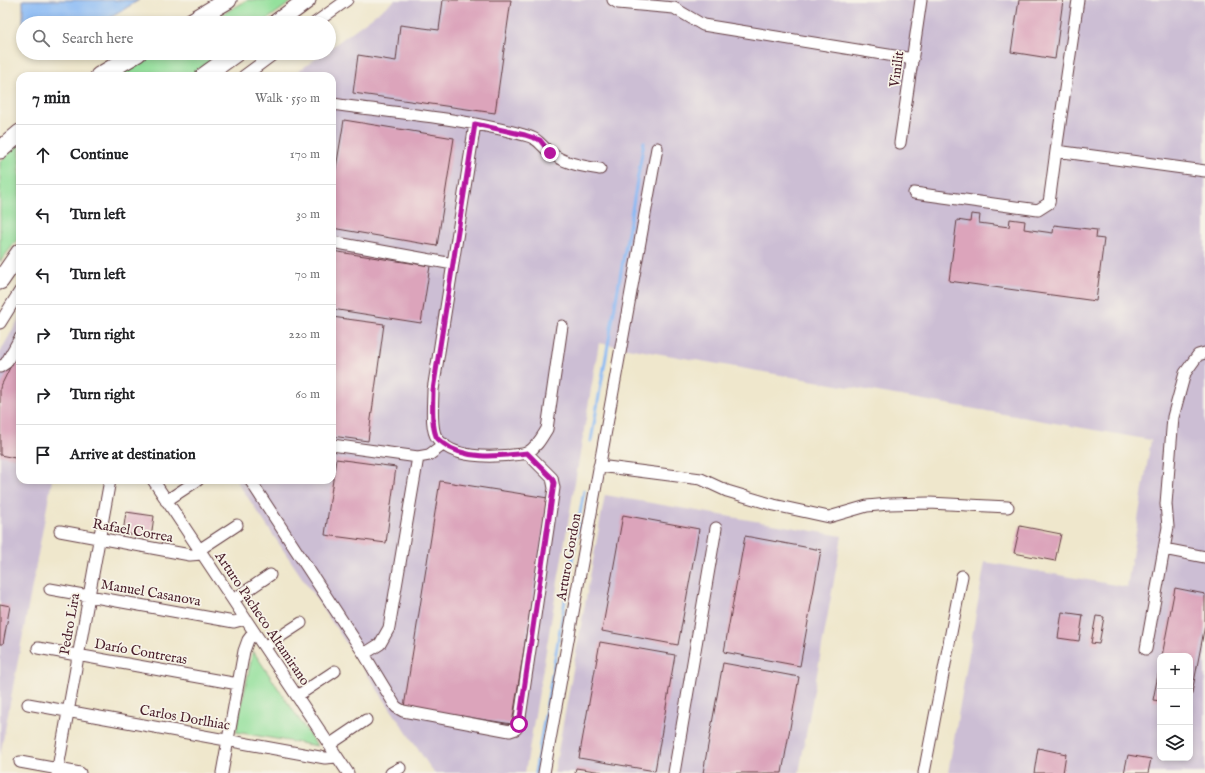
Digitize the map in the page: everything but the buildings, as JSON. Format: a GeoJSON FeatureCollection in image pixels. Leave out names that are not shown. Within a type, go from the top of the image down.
{"type":"FeatureCollection","features":[{"type":"Feature","properties":{"kind":"highway"},"geometry":{"type":"LineString","coordinates":[[201,16],[228,0]]}},
{"type":"Feature","properties":{"kind":"highway"},"geometry":{"type":"LineString","coordinates":[[285,16],[307,0]]}},
{"type":"Feature","properties":{"kind":"highway"},"geometry":{"type":"LineString","coordinates":[[106,72],[126,60]]}},
{"type":"Feature","properties":{"kind":"highway"},"geometry":{"type":"LineString","coordinates":[[210,72],[226,60]]}},
{"type":"Feature","properties":{"kind":"highway"},"geometry":{"type":"LineString","coordinates":[[219,72],[229,60]]}},
{"type":"Feature","properties":{"kind":"highway"},"geometry":{"type":"LineString","coordinates":[[0,150],[16,136]]}},
{"type":"Feature","properties":{"kind":"highway"},"geometry":{"type":"LineString","coordinates":[[0,281],[16,258]]}},
{"type":"Feature","properties":{"kind":"street"},"geometry":{"type":"LineString","coordinates":[[325,16],[347,0]]}},
{"type":"Feature","properties":{"kind":"street"},"geometry":{"type":"LineString","coordinates":[[613,0],[618,3],[674,8],[703,25],[913,59]]}},
{"type":"Feature","properties":{"kind":"street","name":"Vinilit"},"geometry":{"type":"LineString","coordinates":[[900,143],[921,0]]}},
{"type":"Feature","properties":{"kind":"street"},"geometry":{"type":"LineString","coordinates":[[914,193],[1038,210],[1049,203],[1078,0]]}},
{"type":"Feature","properties":{"kind":"street"},"geometry":{"type":"LineString","coordinates":[[249,72],[266,60]]}},
{"type":"Feature","properties":{"kind":"street"},"geometry":{"type":"LineString","coordinates":[[336,105],[475,124],[525,135],[540,140],[550,153],[564,160],[600,169]]}},
{"type":"Feature","properties":{"kind":"street"},"geometry":{"type":"LineString","coordinates":[[475,124],[433,390],[432,418],[437,438],[450,449],[470,455],[503,456],[527,453],[538,443],[547,429],[562,326]]}},
{"type":"Feature","properties":{"kind":"street","name":"Arturo Gordon"},"geometry":{"type":"LineString","coordinates":[[544,773],[657,148]]}},
{"type":"Feature","properties":{"kind":"street"},"geometry":{"type":"LineString","coordinates":[[1056,151],[1205,171]]}},
{"type":"Feature","properties":{"kind":"street"},"geometry":{"type":"LineString","coordinates":[[336,243],[453,264]]}},
{"type":"Feature","properties":{"kind":"street"},"geometry":{"type":"LineString","coordinates":[[0,323],[16,297]]}},
{"type":"Feature","properties":{"kind":"street"},"geometry":{"type":"LineString","coordinates":[[0,367],[6,363],[16,345]]}},
{"type":"Feature","properties":{"kind":"street"},"geometry":{"type":"LineString","coordinates":[[1146,650],[1168,527],[1166,504],[1173,417],[1185,373],[1198,355],[1205,353]]}},
{"type":"Feature","properties":{"kind":"street"},"geometry":{"type":"LineString","coordinates":[[336,446],[418,457],[429,455],[444,444]]}},
{"type":"Feature","properties":{"kind":"street"},"geometry":{"type":"LineString","coordinates":[[253,484],[364,654],[396,707],[403,711],[510,731],[516,729],[519,724],[554,488],[552,478],[527,453]]}},
{"type":"Feature","properties":{"kind":"street"},"geometry":{"type":"LineString","coordinates":[[364,654],[380,644],[389,628],[418,457]]}},
{"type":"Feature","properties":{"kind":"street"},"geometry":{"type":"LineString","coordinates":[[599,466],[701,478],[727,490],[774,505],[829,517],[867,506],[889,504],[929,502],[1008,507]]}},
{"type":"Feature","properties":{"kind":"street","name":"Pedro Lira"},"geometry":{"type":"LineString","coordinates":[[57,771],[90,596],[108,484]]}},
{"type":"Feature","properties":{"kind":"street","name":"Arturo Pacheco Altamirano"},"geometry":{"type":"LineString","coordinates":[[155,484],[348,773]]}},
{"type":"Feature","properties":{"kind":"street"},"geometry":{"type":"LineString","coordinates":[[166,501],[192,484]]}},
{"type":"Feature","properties":{"kind":"street"},"geometry":{"type":"LineString","coordinates":[[200,552],[237,525]]}},
{"type":"Feature","properties":{"kind":"street"},"geometry":{"type":"LineString","coordinates":[[674,773],[716,528]]}},
{"type":"Feature","properties":{"kind":"street","name":"Rafael Correa"},"geometry":{"type":"LineString","coordinates":[[60,531],[190,555],[200,552]]}},
{"type":"Feature","properties":{"kind":"street"},"geometry":{"type":"LineString","coordinates":[[1164,549],[1205,557]]}},
{"type":"Feature","properties":{"kind":"street"},"geometry":{"type":"LineString","coordinates":[[233,600],[270,575]]}},
{"type":"Feature","properties":{"kind":"street"},"geometry":{"type":"LineString","coordinates":[[924,773],[962,576]]}},
{"type":"Feature","properties":{"kind":"street","name":"Manuel Casanova"},"geometry":{"type":"LineString","coordinates":[[50,589],[234,622],[245,619]]}},
{"type":"Feature","properties":{"kind":"street"},"geometry":{"type":"LineString","coordinates":[[264,647],[301,623]]}},
{"type":"Feature","properties":{"kind":"street"},"geometry":{"type":"LineString","coordinates":[[222,773],[245,646],[254,632]]}},
{"type":"Feature","properties":{"kind":"street","name":"Darío Contreras"},"geometry":{"type":"LineString","coordinates":[[38,648],[238,684]]}},
{"type":"Feature","properties":{"kind":"street"},"geometry":{"type":"LineString","coordinates":[[297,696],[335,671]]}},
{"type":"Feature","properties":{"kind":"street","name":"Carlos Dorlhiac"},"geometry":{"type":"LineString","coordinates":[[28,704],[325,758],[337,757]]}},
{"type":"Feature","properties":{"kind":"street"},"geometry":{"type":"LineString","coordinates":[[329,745],[366,720]]}},
{"type":"Feature","properties":{"kind":"street"},"geometry":{"type":"LineString","coordinates":[[20,762],[57,771],[80,773]]}},
{"type":"Feature","properties":{"kind":"shaded area"},"geometry":{"type":"Polygon","coordinates":[[[395,0],[1205,0],[1205,773],[948,773],[985,562],[1127,587],[1151,440],[599,343],[525,773],[434,773],[239,484],[336,484],[336,72],[297,72],[314,60],[336,60],[336,44],[395,0]]]}},
{"type":"Feature","properties":{"kind":"shaded area"},"geometry":{"type":"Polygon","coordinates":[[[16,324],[16,484],[51,484],[0,756],[0,352],[16,324]]]}},
{"type":"Feature","properties":{"kind":"shaded area"},"geometry":{"type":"Polygon","coordinates":[[[605,495],[842,536],[799,773],[554,773],[605,495]]]}},
{"type":"Feature","properties":{"kind":"green space"},"geometry":{"type":"Polygon","coordinates":[[[248,0],[294,0],[272,16],[219,16],[248,0]]]}},
{"type":"Feature","properties":{"kind":"green space"},"geometry":{"type":"Polygon","coordinates":[[[143,60],[212,60],[196,72],[124,72],[143,60]]]}},
{"type":"Feature","properties":{"kind":"green space"},"geometry":{"type":"Polygon","coordinates":[[[16,147],[16,241],[0,262],[0,162],[16,147]]]}},
{"type":"Feature","properties":{"kind":"green space"},"geometry":{"type":"Polygon","coordinates":[[[253,651],[317,746],[236,732],[253,651]]]}},
{"type":"Feature","properties":{"kind":"water"},"geometry":{"type":"Polygon","coordinates":[[[23,0],[139,0],[113,16],[23,16],[23,0]]]}},
{"type":"Feature","properties":{"kind":"waterway"},"geometry":{"type":"LineString","coordinates":[[591,441],[644,142]]}},
{"type":"Feature","properties":{"kind":"waterway"},"geometry":{"type":"LineString","coordinates":[[535,773],[584,491]]}},
{"type":"Feature","properties":{"kind":"route"},"geometry":{"type":"LineString","coordinates":[[519,724],[554,483],[552,478],[527,453],[503,456],[470,455],[450,449],[437,438],[432,418],[433,390],[475,124],[525,135],[540,140],[550,153]]}}]}
